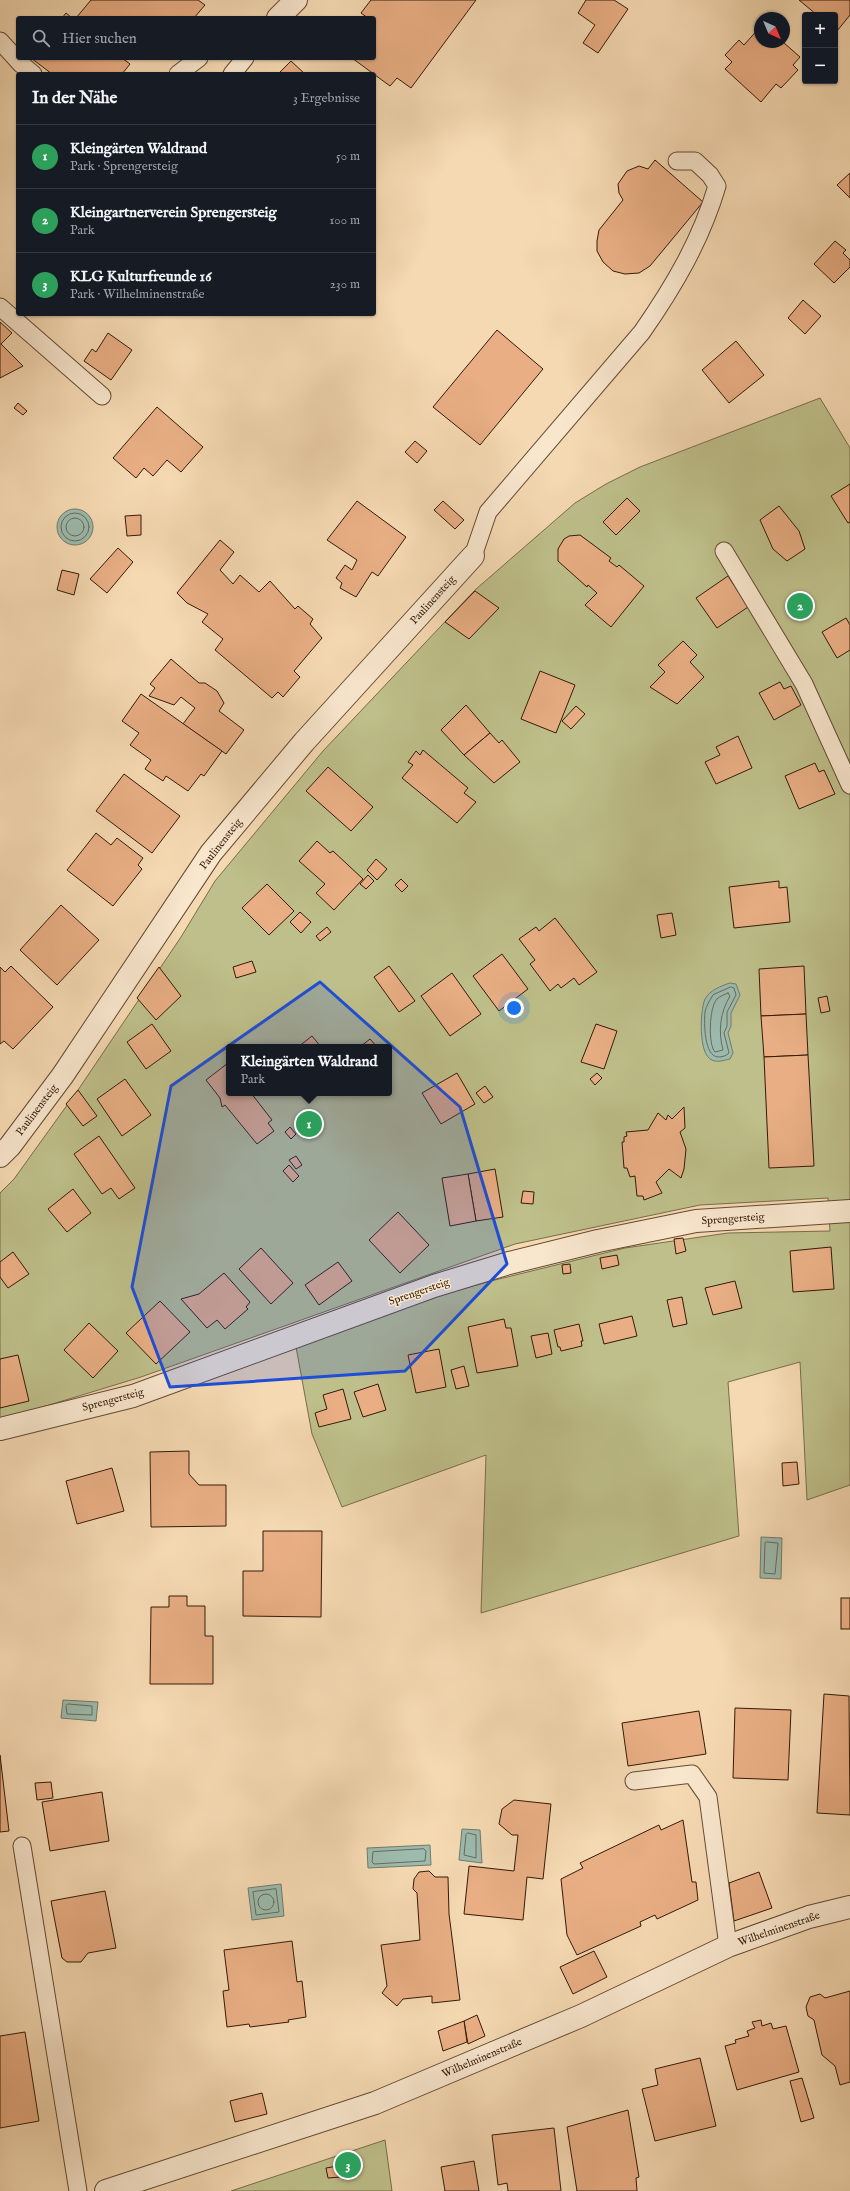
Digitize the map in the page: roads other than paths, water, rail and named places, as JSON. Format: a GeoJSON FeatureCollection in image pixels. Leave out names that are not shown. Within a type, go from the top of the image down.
{"type":"FeatureCollection","features":[{"type":"Feature","properties":{"kind":"street"},"geometry":{"type":"LineString","coordinates":[[280,16],[296,0]]}},
{"type":"Feature","properties":{"kind":"street","name":"Paulinensteig"},"geometry":{"type":"LineString","coordinates":[[0,1156],[10,1146],[63,1075],[211,853],[304,742],[473,556]]}},
{"type":"Feature","properties":{"kind":"street","name":"Sprengersteig"},"geometry":{"type":"LineString","coordinates":[[0,1429],[133,1396],[434,1286],[517,1261],[598,1241],[696,1221],[850,1211]]}},
{"type":"Feature","properties":{"kind":"street","name":"Wilhelminenstraße"},"geometry":{"type":"LineString","coordinates":[[106,2191],[375,2103],[581,2016],[728,1946],[809,1917],[850,1907]]}},
{"type":"Feature","properties":{"kind":"lane"},"geometry":{"type":"LineString","coordinates":[[0,41],[16,59]]}},
{"type":"Feature","properties":{"kind":"lane"},"geometry":{"type":"LineString","coordinates":[[17,60],[30,72]]}},
{"type":"Feature","properties":{"kind":"lane"},"geometry":{"type":"LineString","coordinates":[[181,72],[196,60]]}},
{"type":"Feature","properties":{"kind":"lane"},"geometry":{"type":"LineString","coordinates":[[234,72],[244,60]]}},
{"type":"Feature","properties":{"kind":"lane"},"geometry":{"type":"LineString","coordinates":[[473,556],[488,512],[642,332],[664,301],[692,254],[717,186],[710,175],[695,161],[677,161]]}},
{"type":"Feature","properties":{"kind":"lane"},"geometry":{"type":"LineString","coordinates":[[0,307],[102,396]]}},
{"type":"Feature","properties":{"kind":"lane"},"geometry":{"type":"LineString","coordinates":[[724,551],[804,684],[850,785]]}},
{"type":"Feature","properties":{"kind":"lane"},"geometry":{"type":"LineString","coordinates":[[634,1781],[692,1774],[708,1797],[728,1946]]}},
{"type":"Feature","properties":{"kind":"lane"},"geometry":{"type":"LineString","coordinates":[[22,1846],[78,2191]]}},
{"type":"Feature","properties":{"kind":"water"},"geometry":{"type":"Polygon","coordinates":[[[79,509],[88,514],[92,520],[92,534],[88,540],[79,545],[71,545],[62,540],[58,534],[57,523],[62,514],[68,510],[79,509]]]}},
{"type":"Feature","properties":{"kind":"water"},"geometry":{"type":"Polygon","coordinates":[[[730,983],[736,984],[740,995],[731,1013],[731,1026],[728,1033],[733,1053],[730,1059],[714,1061],[707,1056],[702,1041],[701,1022],[703,1005],[705,999],[710,993],[719,987],[730,983]]]}},
{"type":"Feature","properties":{"kind":"water"},"geometry":{"type":"Polygon","coordinates":[[[761,1537],[782,1538],[781,1579],[760,1578],[761,1537]]]}},
{"type":"Feature","properties":{"kind":"water"},"geometry":{"type":"Polygon","coordinates":[[[63,1700],[98,1702],[96,1721],[61,1718],[63,1700]]]}},
{"type":"Feature","properties":{"kind":"water"},"geometry":{"type":"Polygon","coordinates":[[[462,1829],[480,1830],[482,1863],[459,1860],[462,1829]]]}},
{"type":"Feature","properties":{"kind":"water"},"geometry":{"type":"Polygon","coordinates":[[[430,1845],[431,1865],[368,1868],[367,1848],[430,1845]]]}},
{"type":"Feature","properties":{"kind":"water"},"geometry":{"type":"Polygon","coordinates":[[[281,1884],[284,1916],[252,1920],[248,1888],[281,1884]]]}},
{"type":"Feature","properties":{"kind":"place","name":"Kleingartnerverein Sprengersteig"},"geometry":{"type":"Point","coordinates":[800,606]}},
{"type":"Feature","properties":{"kind":"place","name":"Kleingärten Waldrand"},"geometry":{"type":"Point","coordinates":[309,1124]}},
{"type":"Feature","properties":{"kind":"place","name":"KLG Kulturfreunde 16"},"geometry":{"type":"Point","coordinates":[348,2165]}}]}
